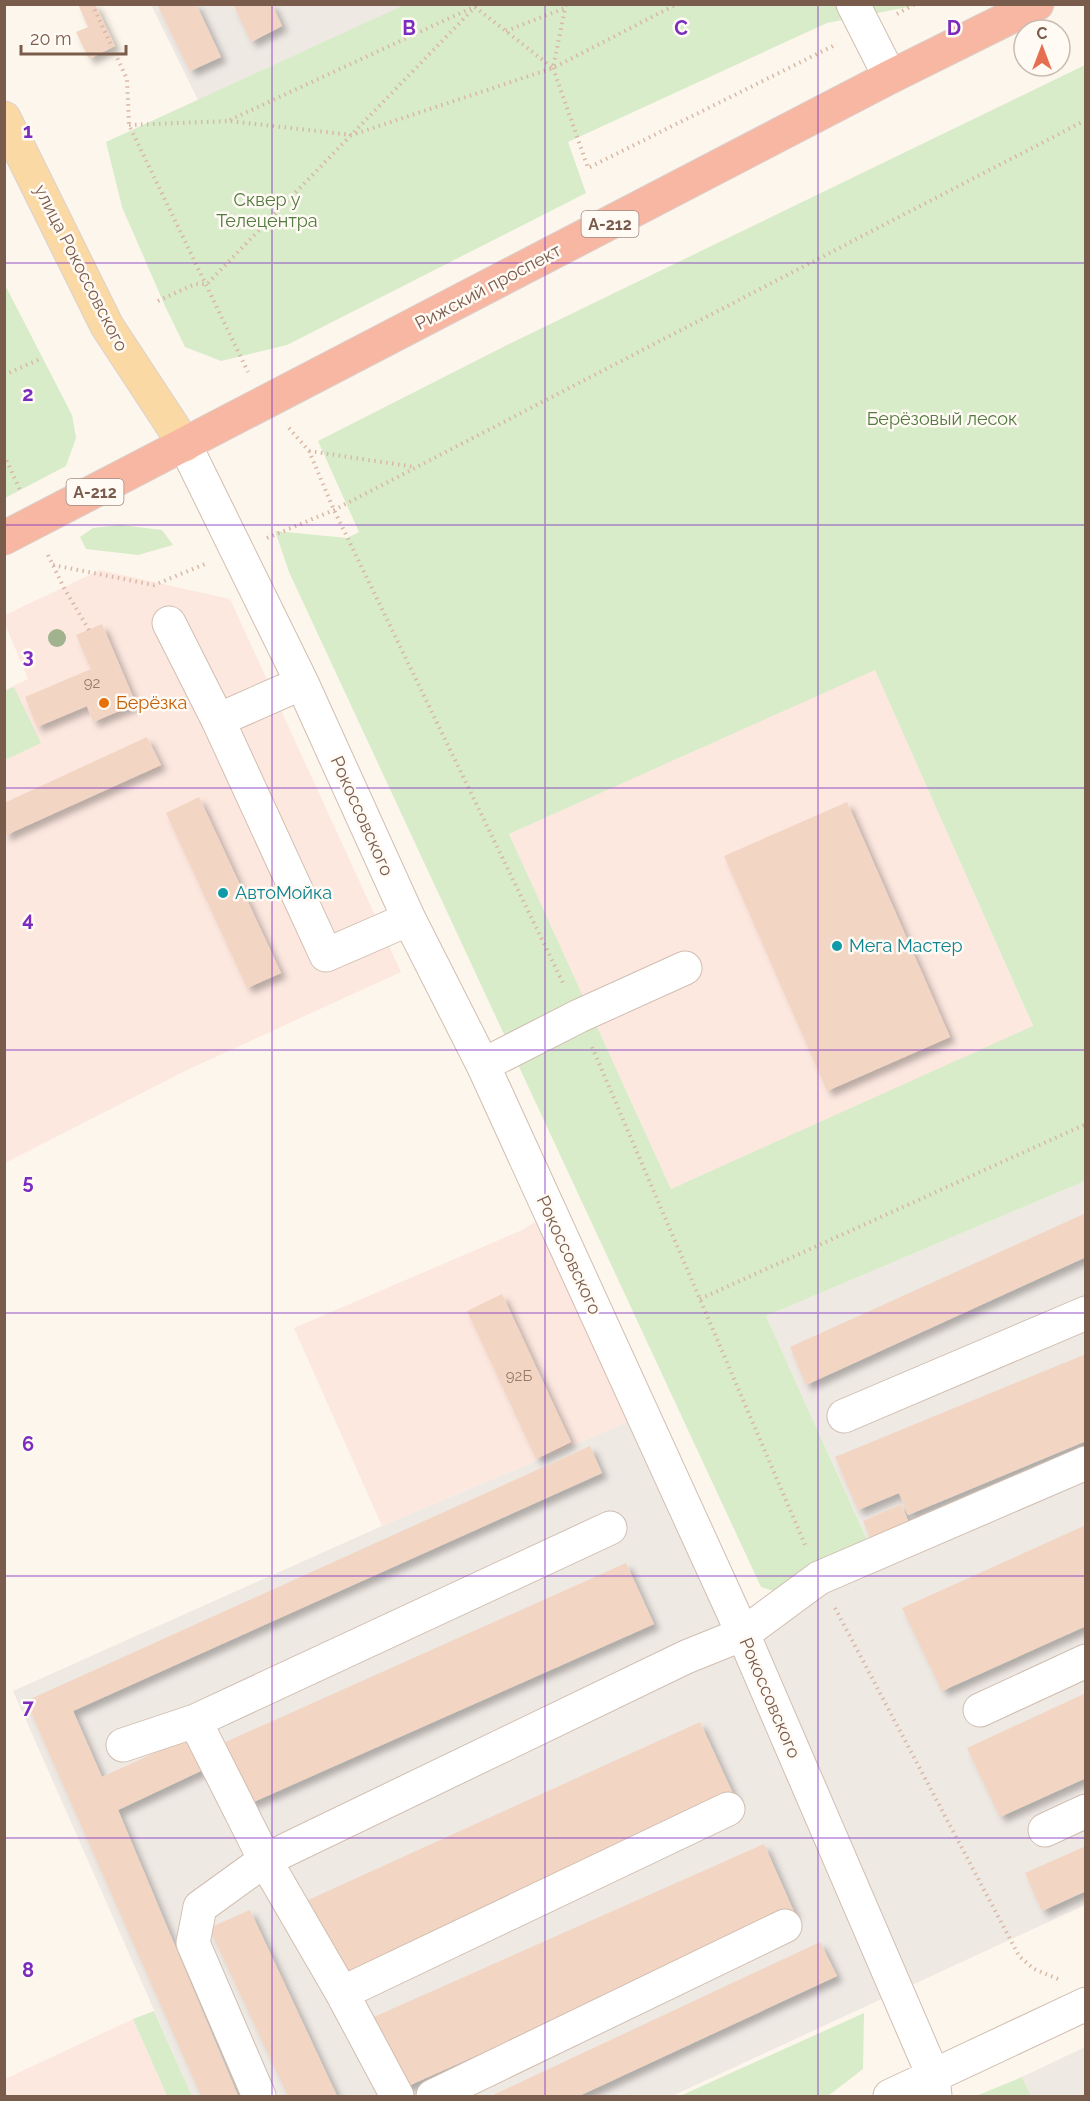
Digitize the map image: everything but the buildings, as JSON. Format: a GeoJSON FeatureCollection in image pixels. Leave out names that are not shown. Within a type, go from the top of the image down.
{"type":"FeatureCollection","features":[{"type":"Feature","properties":{"kind":"highway","name":"Рижский проспект"},"geometry":{"type":"LineString","coordinates":[[4,538],[890,77],[1037,4]]}},
{"type":"Feature","properties":{"kind":"main road","name":"улица Рокоссовского"},"geometry":{"type":"LineString","coordinates":[[5,121],[107,326],[184,445]]}},
{"type":"Feature","properties":{"kind":"street"},"geometry":{"type":"LineString","coordinates":[[859,17],[890,77]]}},
{"type":"Feature","properties":{"kind":"street","name":"Рокоссовского"},"geometry":{"type":"LineString","coordinates":[[184,445],[302,683],[409,919],[483,1065],[743,1634],[934,2086]]}},
{"type":"Feature","properties":{"kind":"street"},"geometry":{"type":"LineString","coordinates":[[169,623],[218,720],[326,955],[409,919]]}},
{"type":"Feature","properties":{"kind":"street"},"geometry":{"type":"LineString","coordinates":[[218,720],[302,683]]}},
{"type":"Feature","properties":{"kind":"street"},"geometry":{"type":"LineString","coordinates":[[483,1065],[579,1016],[685,968]]}},
{"type":"Feature","properties":{"kind":"street"},"geometry":{"type":"LineString","coordinates":[[844,1416],[1086,1313]]}},
{"type":"Feature","properties":{"kind":"street"},"geometry":{"type":"LineString","coordinates":[[260,2097],[193,1943],[201,1907],[265,1860],[686,1657],[743,1634],[819,1578],[1086,1463]]}},
{"type":"Feature","properties":{"kind":"street"},"geometry":{"type":"LineString","coordinates":[[123,1745],[195,1721],[610,1528]]}},
{"type":"Feature","properties":{"kind":"street"},"geometry":{"type":"LineString","coordinates":[[980,1710],[1086,1661]]}},
{"type":"Feature","properties":{"kind":"street"},"geometry":{"type":"LineString","coordinates":[[195,1721],[265,1860],[342,1993],[397,2097]]}},
{"type":"Feature","properties":{"kind":"street"},"geometry":{"type":"LineString","coordinates":[[342,1993],[728,1809]]}},
{"type":"Feature","properties":{"kind":"street"},"geometry":{"type":"LineString","coordinates":[[1045,1830],[1086,1811]]}},
{"type":"Feature","properties":{"kind":"street"},"geometry":{"type":"LineString","coordinates":[[433,2097],[785,1926]]}},
{"type":"Feature","properties":{"kind":"street"},"geometry":{"type":"LineString","coordinates":[[890,2097],[934,2086],[1086,2004]]}},
{"type":"Feature","properties":{"kind":"path"},"geometry":{"type":"LineString","coordinates":[[92,4],[127,78],[129,125],[207,284],[238,355],[266,403],[309,451],[334,510],[579,1016],[819,1578],[1019,1956],[1034,1969],[1059,1979],[1066,1978]]}},
{"type":"Feature","properties":{"kind":"path"},"geometry":{"type":"LineString","coordinates":[[229,121],[480,4]]}},
{"type":"Feature","properties":{"kind":"path"},"geometry":{"type":"LineString","coordinates":[[129,125],[229,121],[352,135],[553,68],[677,4]]}},
{"type":"Feature","properties":{"kind":"path"},"geometry":{"type":"LineString","coordinates":[[505,31],[565,6]]}},
{"type":"Feature","properties":{"kind":"path"},"geometry":{"type":"LineString","coordinates":[[565,6],[553,68],[588,168],[859,17]]}},
{"type":"Feature","properties":{"kind":"path"},"geometry":{"type":"LineString","coordinates":[[475,7],[553,68]]}},
{"type":"Feature","properties":{"kind":"path"},"geometry":{"type":"LineString","coordinates":[[158,301],[195,284],[207,284],[475,7]]}},
{"type":"Feature","properties":{"kind":"path"},"geometry":{"type":"LineString","coordinates":[[53,565],[154,585],[334,510],[1086,120]]}},
{"type":"Feature","properties":{"kind":"path"},"geometry":{"type":"LineString","coordinates":[[4,375],[40,359]]}},
{"type":"Feature","properties":{"kind":"path"},"geometry":{"type":"LineString","coordinates":[[309,451],[416,467]]}},
{"type":"Feature","properties":{"kind":"path"},"geometry":{"type":"LineString","coordinates":[[64,588],[89,630]]}},
{"type":"Feature","properties":{"kind":"path"},"geometry":{"type":"LineString","coordinates":[[700,1299],[1086,1124]]}},
{"type":"Feature","properties":{"kind":"shaded area"},"geometry":{"type":"Polygon","coordinates":[[[410,4],[201,106],[151,5],[410,4]]]}},
{"type":"Feature","properties":{"kind":"shaded area"},"geometry":{"type":"Polygon","coordinates":[[[100,570],[230,599],[401,972],[187,1070],[5,1163],[5,690],[28,679],[5,624],[5,615],[100,570]]]}},
{"type":"Feature","properties":{"kind":"shaded area"},"geometry":{"type":"Polygon","coordinates":[[[875,669],[1033,1027],[671,1189],[509,834],[875,669]]]}},
{"type":"Feature","properties":{"kind":"shaded area"},"geometry":{"type":"Polygon","coordinates":[[[1085,1181],[1085,1905],[672,2096],[192,2096],[13,1691],[382,1526],[630,1421],[725,1623],[875,1556],[766,1316],[1085,1181]]]}},
{"type":"Feature","properties":{"kind":"shaded area"},"geometry":{"type":"Polygon","coordinates":[[[540,1219],[630,1421],[382,1526],[294,1328],[522,1230],[540,1219]]]}},
{"type":"Feature","properties":{"kind":"shaded area"},"geometry":{"type":"Polygon","coordinates":[[[133,2019],[167,2096],[5,2096],[5,2079],[133,2019]]]}},
{"type":"Feature","properties":{"kind":"shaded area"},"geometry":{"type":"Polygon","coordinates":[[[1085,2047],[1085,2096],[1031,2096],[1022,2077],[1085,2047]]]}},
{"type":"Feature","properties":{"kind":"green space","name":"Сквер у Телецентра"},"geometry":{"type":"Polygon","coordinates":[[[404,5],[918,5],[827,23],[568,142],[586,193],[287,345],[221,361],[185,347],[122,207],[106,142],[404,5]]]}},
{"type":"Feature","properties":{"kind":"green space","name":"Берёзовый лесок"},"geometry":{"type":"Polygon","coordinates":[[[1085,65],[1085,1181],[766,1316],[875,1557],[788,1596],[761,1587],[289,572],[275,531],[347,538],[359,532],[318,441],[509,344],[1058,78],[1072,78],[1072,71],[1085,65]],[[875,670],[509,834],[671,1189],[1033,1026],[875,670]]]}},
{"type":"Feature","properties":{"kind":"green space"},"geometry":{"type":"Polygon","coordinates":[[[4,283],[72,415],[76,438],[66,466],[5,498],[4,283]]]}},
{"type":"Feature","properties":{"kind":"green space"},"geometry":{"type":"Polygon","coordinates":[[[121,525],[162,530],[173,545],[138,555],[86,549],[80,537],[93,528],[121,525]]]}},
{"type":"Feature","properties":{"kind":"green space"},"geometry":{"type":"Polygon","coordinates":[[[14,687],[41,743],[5,760],[5,691],[14,687]]]}},
{"type":"Feature","properties":{"kind":"green space"},"geometry":{"type":"Polygon","coordinates":[[[154,2011],[192,2096],[167,2096],[133,2019],[154,2011]]]}},
{"type":"Feature","properties":{"kind":"green space"},"geometry":{"type":"Polygon","coordinates":[[[864,2013],[863,2069],[828,2096],[680,2096],[864,2013]]]}},
{"type":"Feature","properties":{"kind":"green space"},"geometry":{"type":"Polygon","coordinates":[[[1022,2077],[1031,2096],[976,2096],[1022,2077]]]}},
{"type":"Feature","properties":{"kind":"place","name":"Берёзка"},"geometry":{"type":"Point","coordinates":[104,703]}},
{"type":"Feature","properties":{"kind":"place","name":"АвтоМойка"},"geometry":{"type":"Point","coordinates":[223,893]}},
{"type":"Feature","properties":{"kind":"place","name":"Мега Мастер"},"geometry":{"type":"Point","coordinates":[837,946]}}]}
